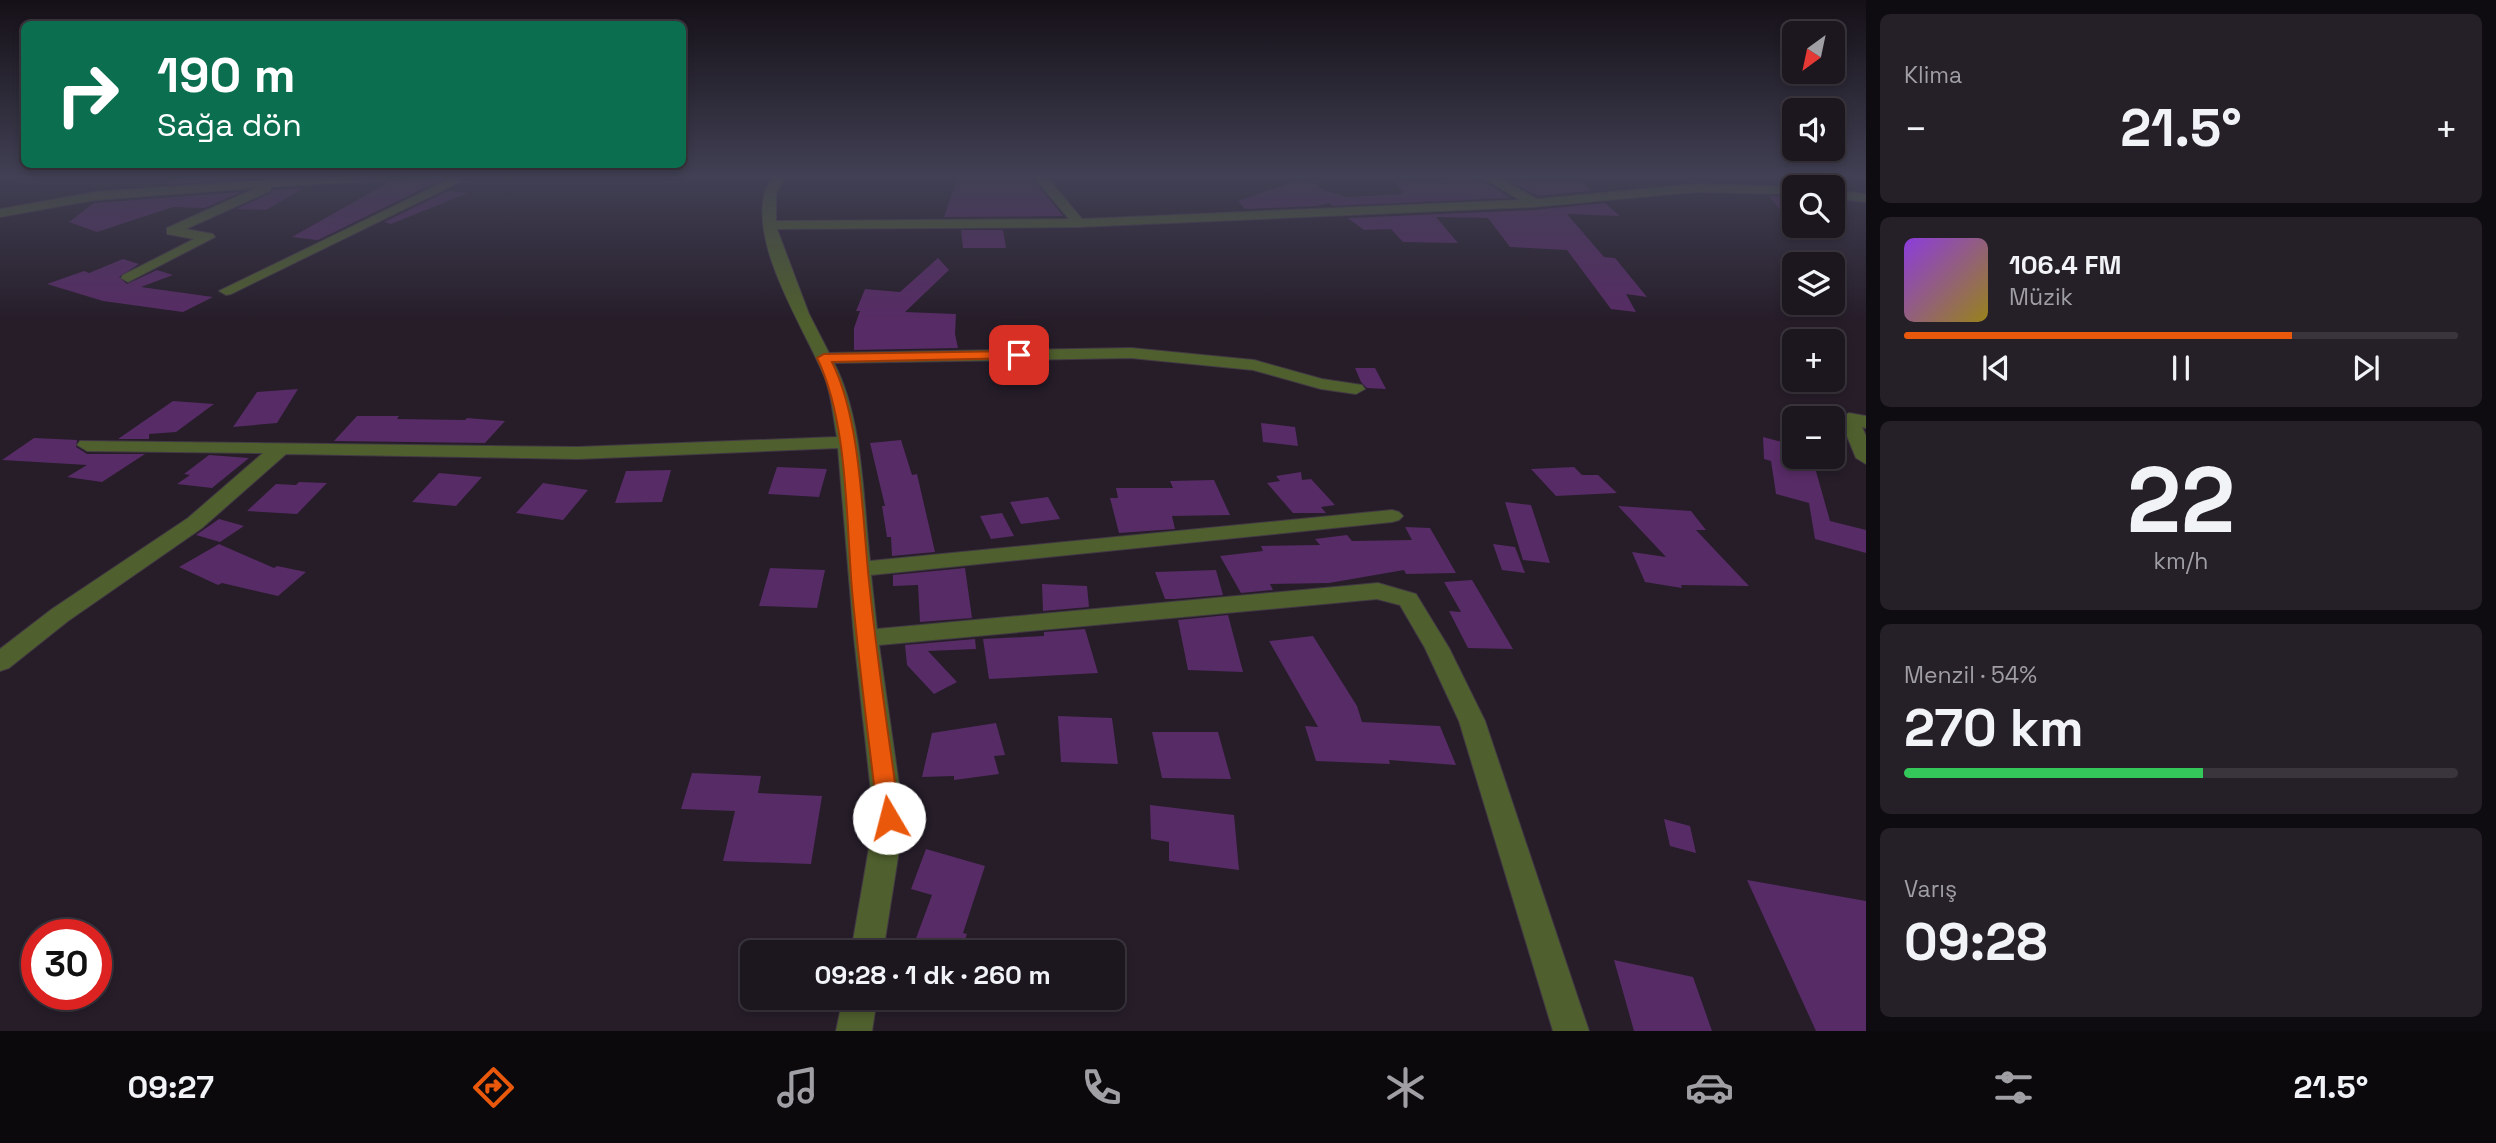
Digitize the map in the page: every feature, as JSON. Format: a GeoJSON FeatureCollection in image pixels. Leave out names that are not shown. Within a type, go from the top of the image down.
{"type":"FeatureCollection","features":[{"type":"Feature","properties":{"kind":"street"},"geometry":{"type":"LineString","coordinates":[[128,278],[208,237],[172,231],[187,224]]}},
{"type":"Feature","properties":{"kind":"street"},"geometry":{"type":"LineString","coordinates":[[226,291],[366,224]]}},
{"type":"Feature","properties":{"kind":"street"},"geometry":{"type":"LineString","coordinates":[[869,940],[889,818],[866,638],[847,442],[835,381],[802,314],[774,246],[769,225],[906,224]]}},
{"type":"Feature","properties":{"kind":"street"},"geometry":{"type":"LineString","coordinates":[[824,358],[1131,353],[1254,365],[1321,384],[1356,389]]}},
{"type":"Feature","properties":{"kind":"street"},"geometry":{"type":"LineString","coordinates":[[1858,420],[1866,458]]}},
{"type":"Feature","properties":{"kind":"street"},"geometry":{"type":"LineString","coordinates":[[87,445],[578,453],[847,442]]}},
{"type":"Feature","properties":{"kind":"street"},"geometry":{"type":"LineString","coordinates":[[0,662],[60,615],[195,523],[281,448]]}},
{"type":"Feature","properties":{"kind":"street"},"geometry":{"type":"LineString","coordinates":[[859,569],[1392,516]]}},
{"type":"Feature","properties":{"kind":"street"},"geometry":{"type":"LineString","coordinates":[[866,638],[1378,591],[1408,600],[1437,648],[1472,721],[1572,1031]]}},
{"type":"Feature","properties":{"kind":"street"},"geometry":{"type":"LineString","coordinates":[[854,1031],[858,1010]]}},
{"type":"Feature","properties":{"kind":"building"},"geometry":{"type":"Polygon","coordinates":[[[75,224],[121,224],[97,232],[75,224]]]}},
{"type":"Feature","properties":{"kind":"building"},"geometry":{"type":"Polygon","coordinates":[[[315,224],[351,224],[318,240],[292,237],[315,224]]]}},
{"type":"Feature","properties":{"kind":"building"},"geometry":{"type":"Polygon","coordinates":[[[1356,224],[1442,224],[1458,243],[1403,242],[1391,229],[1364,230],[1356,224]]]}},
{"type":"Feature","properties":{"kind":"building"},"geometry":{"type":"Polygon","coordinates":[[[1493,224],[1576,224],[1604,257],[1615,258],[1647,297],[1626,294],[1636,312],[1611,309],[1567,250],[1510,247],[1493,224]]]}},
{"type":"Feature","properties":{"kind":"building"},"geometry":{"type":"Polygon","coordinates":[[[961,230],[1003,230],[1006,248],[963,248],[961,230]]]}},
{"type":"Feature","properties":{"kind":"building"},"geometry":{"type":"Polygon","coordinates":[[[938,258],[949,270],[905,312],[956,314],[955,334],[958,348],[854,350],[854,328],[860,311],[856,311],[865,289],[900,292],[938,258]]]}},
{"type":"Feature","properties":{"kind":"building"},"geometry":{"type":"Polygon","coordinates":[[[123,259],[139,264],[119,277],[127,284],[157,270],[173,275],[141,287],[213,297],[183,312],[103,301],[47,284],[84,271],[89,273],[123,259]]]}},
{"type":"Feature","properties":{"kind":"building"},"geometry":{"type":"Polygon","coordinates":[[[1011,329],[1031,331],[1028,347],[1007,347],[1011,329]]]}},
{"type":"Feature","properties":{"kind":"building"},"geometry":{"type":"Polygon","coordinates":[[[1355,368],[1375,368],[1386,389],[1367,388],[1355,368]]]}},
{"type":"Feature","properties":{"kind":"building"},"geometry":{"type":"Polygon","coordinates":[[[298,389],[277,423],[233,427],[257,392],[298,389]]]}},
{"type":"Feature","properties":{"kind":"building"},"geometry":{"type":"Polygon","coordinates":[[[173,401],[214,404],[176,432],[149,434],[149,439],[118,439],[173,401]]]}},
{"type":"Feature","properties":{"kind":"building"},"geometry":{"type":"Polygon","coordinates":[[[357,416],[505,421],[485,443],[334,441],[357,416]]]}},
{"type":"Feature","properties":{"kind":"building"},"geometry":{"type":"Polygon","coordinates":[[[1261,423],[1295,427],[1298,446],[1263,442],[1261,423]]]}},
{"type":"Feature","properties":{"kind":"building"},"geometry":{"type":"Polygon","coordinates":[[[1763,437],[1782,442],[1782,469],[1815,469],[1830,521],[1866,530],[1866,553],[1815,539],[1809,503],[1776,494],[1771,461],[1764,459],[1763,437]]]}},
{"type":"Feature","properties":{"kind":"building"},"geometry":{"type":"Polygon","coordinates":[[[34,438],[77,440],[76,447],[87,454],[145,454],[102,482],[67,477],[87,465],[2,460],[34,438]]]}},
{"type":"Feature","properties":{"kind":"building"},"geometry":{"type":"Polygon","coordinates":[[[901,440],[912,475],[917,474],[935,552],[892,556],[891,537],[887,537],[882,506],[885,506],[870,443],[901,440]]]}},
{"type":"Feature","properties":{"kind":"building"},"geometry":{"type":"Polygon","coordinates":[[[209,455],[249,458],[212,488],[177,484],[190,475],[184,474],[209,455]]]}},
{"type":"Feature","properties":{"kind":"building"},"geometry":{"type":"Polygon","coordinates":[[[777,467],[827,469],[819,497],[768,494],[777,467]]]}},
{"type":"Feature","properties":{"kind":"building"},"geometry":{"type":"Polygon","coordinates":[[[1574,467],[1582,475],[1598,475],[1617,493],[1556,496],[1531,469],[1574,467]]]}},
{"type":"Feature","properties":{"kind":"building"},"geometry":{"type":"Polygon","coordinates":[[[671,470],[662,502],[615,503],[626,471],[671,470]]]}},
{"type":"Feature","properties":{"kind":"building"},"geometry":{"type":"Polygon","coordinates":[[[1301,472],[1302,480],[1311,479],[1335,505],[1321,507],[1326,513],[1293,513],[1267,483],[1280,481],[1276,476],[1301,472]]]}},
{"type":"Feature","properties":{"kind":"building"},"geometry":{"type":"Polygon","coordinates":[[[439,473],[482,477],[456,506],[412,502],[439,473]]]}},
{"type":"Feature","properties":{"kind":"building"},"geometry":{"type":"Polygon","coordinates":[[[1214,480],[1230,515],[1172,516],[1175,529],[1119,533],[1110,498],[1118,498],[1116,488],[1173,488],[1170,481],[1214,480]]]}},
{"type":"Feature","properties":{"kind":"building"},"geometry":{"type":"Polygon","coordinates":[[[299,482],[327,483],[297,514],[247,511],[276,484],[296,485],[299,482]]]}},
{"type":"Feature","properties":{"kind":"building"},"geometry":{"type":"Polygon","coordinates":[[[543,483],[588,490],[563,520],[516,513],[543,483]]]}},
{"type":"Feature","properties":{"kind":"building"},"geometry":{"type":"Polygon","coordinates":[[[1048,497],[1060,519],[1021,524],[1010,502],[1048,497]]]}},
{"type":"Feature","properties":{"kind":"building"},"geometry":{"type":"Polygon","coordinates":[[[1505,502],[1531,505],[1550,563],[1523,560],[1505,502]]]}},
{"type":"Feature","properties":{"kind":"building"},"geometry":{"type":"Polygon","coordinates":[[[1618,506],[1691,511],[1706,530],[1696,530],[1749,586],[1681,585],[1682,588],[1645,582],[1632,552],[1666,557],[1618,506]]]}},
{"type":"Feature","properties":{"kind":"building"},"geometry":{"type":"Polygon","coordinates":[[[1002,513],[1014,536],[991,539],[980,516],[1002,513]]]}},
{"type":"Feature","properties":{"kind":"building"},"geometry":{"type":"Polygon","coordinates":[[[219,519],[244,526],[220,542],[196,535],[219,519]]]}},
{"type":"Feature","properties":{"kind":"building"},"geometry":{"type":"Polygon","coordinates":[[[1405,527],[1430,528],[1456,573],[1406,574],[1404,570],[1329,583],[1270,584],[1273,590],[1241,593],[1220,556],[1263,551],[1261,546],[1320,545],[1315,539],[1347,535],[1352,541],[1412,540],[1405,527]]]}},
{"type":"Feature","properties":{"kind":"building"},"geometry":{"type":"Polygon","coordinates":[[[219,544],[274,568],[277,566],[306,572],[278,596],[222,583],[218,585],[179,567],[219,544]]]}},
{"type":"Feature","properties":{"kind":"building"},"geometry":{"type":"Polygon","coordinates":[[[1493,544],[1515,547],[1525,573],[1502,570],[1493,544]]]}},
{"type":"Feature","properties":{"kind":"building"},"geometry":{"type":"Polygon","coordinates":[[[770,568],[825,570],[817,608],[759,606],[770,568]]]}},
{"type":"Feature","properties":{"kind":"building"},"geometry":{"type":"Polygon","coordinates":[[[965,568],[972,618],[920,622],[918,585],[893,586],[893,575],[965,568]]]}},
{"type":"Feature","properties":{"kind":"building"},"geometry":{"type":"Polygon","coordinates":[[[1216,570],[1223,595],[1174,599],[1165,599],[1155,572],[1216,570]]]}},
{"type":"Feature","properties":{"kind":"building"},"geometry":{"type":"Polygon","coordinates":[[[1472,580],[1513,649],[1468,648],[1449,611],[1461,612],[1444,582],[1472,580]]]}},
{"type":"Feature","properties":{"kind":"building"},"geometry":{"type":"Polygon","coordinates":[[[1042,584],[1087,586],[1089,607],[1043,611],[1042,584]]]}},
{"type":"Feature","properties":{"kind":"building"},"geometry":{"type":"Polygon","coordinates":[[[1228,615],[1243,672],[1188,670],[1178,620],[1228,615]]]}},
{"type":"Feature","properties":{"kind":"building"},"geometry":{"type":"Polygon","coordinates":[[[1085,629],[1098,673],[989,679],[983,639],[1044,636],[1044,632],[1085,629]]]}},
{"type":"Feature","properties":{"kind":"building"},"geometry":{"type":"Polygon","coordinates":[[[1313,636],[1357,706],[1362,722],[1440,726],[1456,765],[1389,760],[1390,764],[1316,761],[1305,726],[1318,727],[1269,641],[1313,636]]]}},
{"type":"Feature","properties":{"kind":"building"},"geometry":{"type":"Polygon","coordinates":[[[975,639],[976,649],[928,651],[957,682],[934,694],[907,665],[905,645],[975,639]]]}},
{"type":"Feature","properties":{"kind":"building"},"geometry":{"type":"Polygon","coordinates":[[[1058,716],[1112,718],[1118,764],[1061,762],[1058,716]]]}},
{"type":"Feature","properties":{"kind":"building"},"geometry":{"type":"Polygon","coordinates":[[[996,723],[1005,755],[994,756],[999,774],[954,780],[954,776],[922,777],[932,733],[996,723]]]}},
{"type":"Feature","properties":{"kind":"building"},"geometry":{"type":"Polygon","coordinates":[[[1152,732],[1218,732],[1231,779],[1162,778],[1152,732]]]}},
{"type":"Feature","properties":{"kind":"building"},"geometry":{"type":"Polygon","coordinates":[[[692,773],[761,776],[758,793],[822,796],[811,864],[723,861],[735,811],[681,809],[692,773]]]}},
{"type":"Feature","properties":{"kind":"building"},"geometry":{"type":"Polygon","coordinates":[[[1150,805],[1234,815],[1239,870],[1169,861],[1169,842],[1151,839],[1150,805]]]}},
{"type":"Feature","properties":{"kind":"building"},"geometry":{"type":"Polygon","coordinates":[[[1664,819],[1690,826],[1696,853],[1670,846],[1664,819]]]}},
{"type":"Feature","properties":{"kind":"building"},"geometry":{"type":"Polygon","coordinates":[[[926,849],[985,866],[963,933],[967,934],[965,940],[915,940],[932,895],[911,889],[926,849]]]}},
{"type":"Feature","properties":{"kind":"building"},"geometry":{"type":"Polygon","coordinates":[[[1747,880],[1866,901],[1866,1031],[1816,1031],[1747,880]]]}},
{"type":"Feature","properties":{"kind":"building"},"geometry":{"type":"Polygon","coordinates":[[[1614,960],[1693,977],[1712,1031],[1634,1031],[1614,960]]]}},
{"type":"Feature","properties":{"kind":"route"},"geometry":{"type":"LineString","coordinates":[[889,818],[873,702],[847,442],[835,381],[824,358],[1019,355]]}}]}
